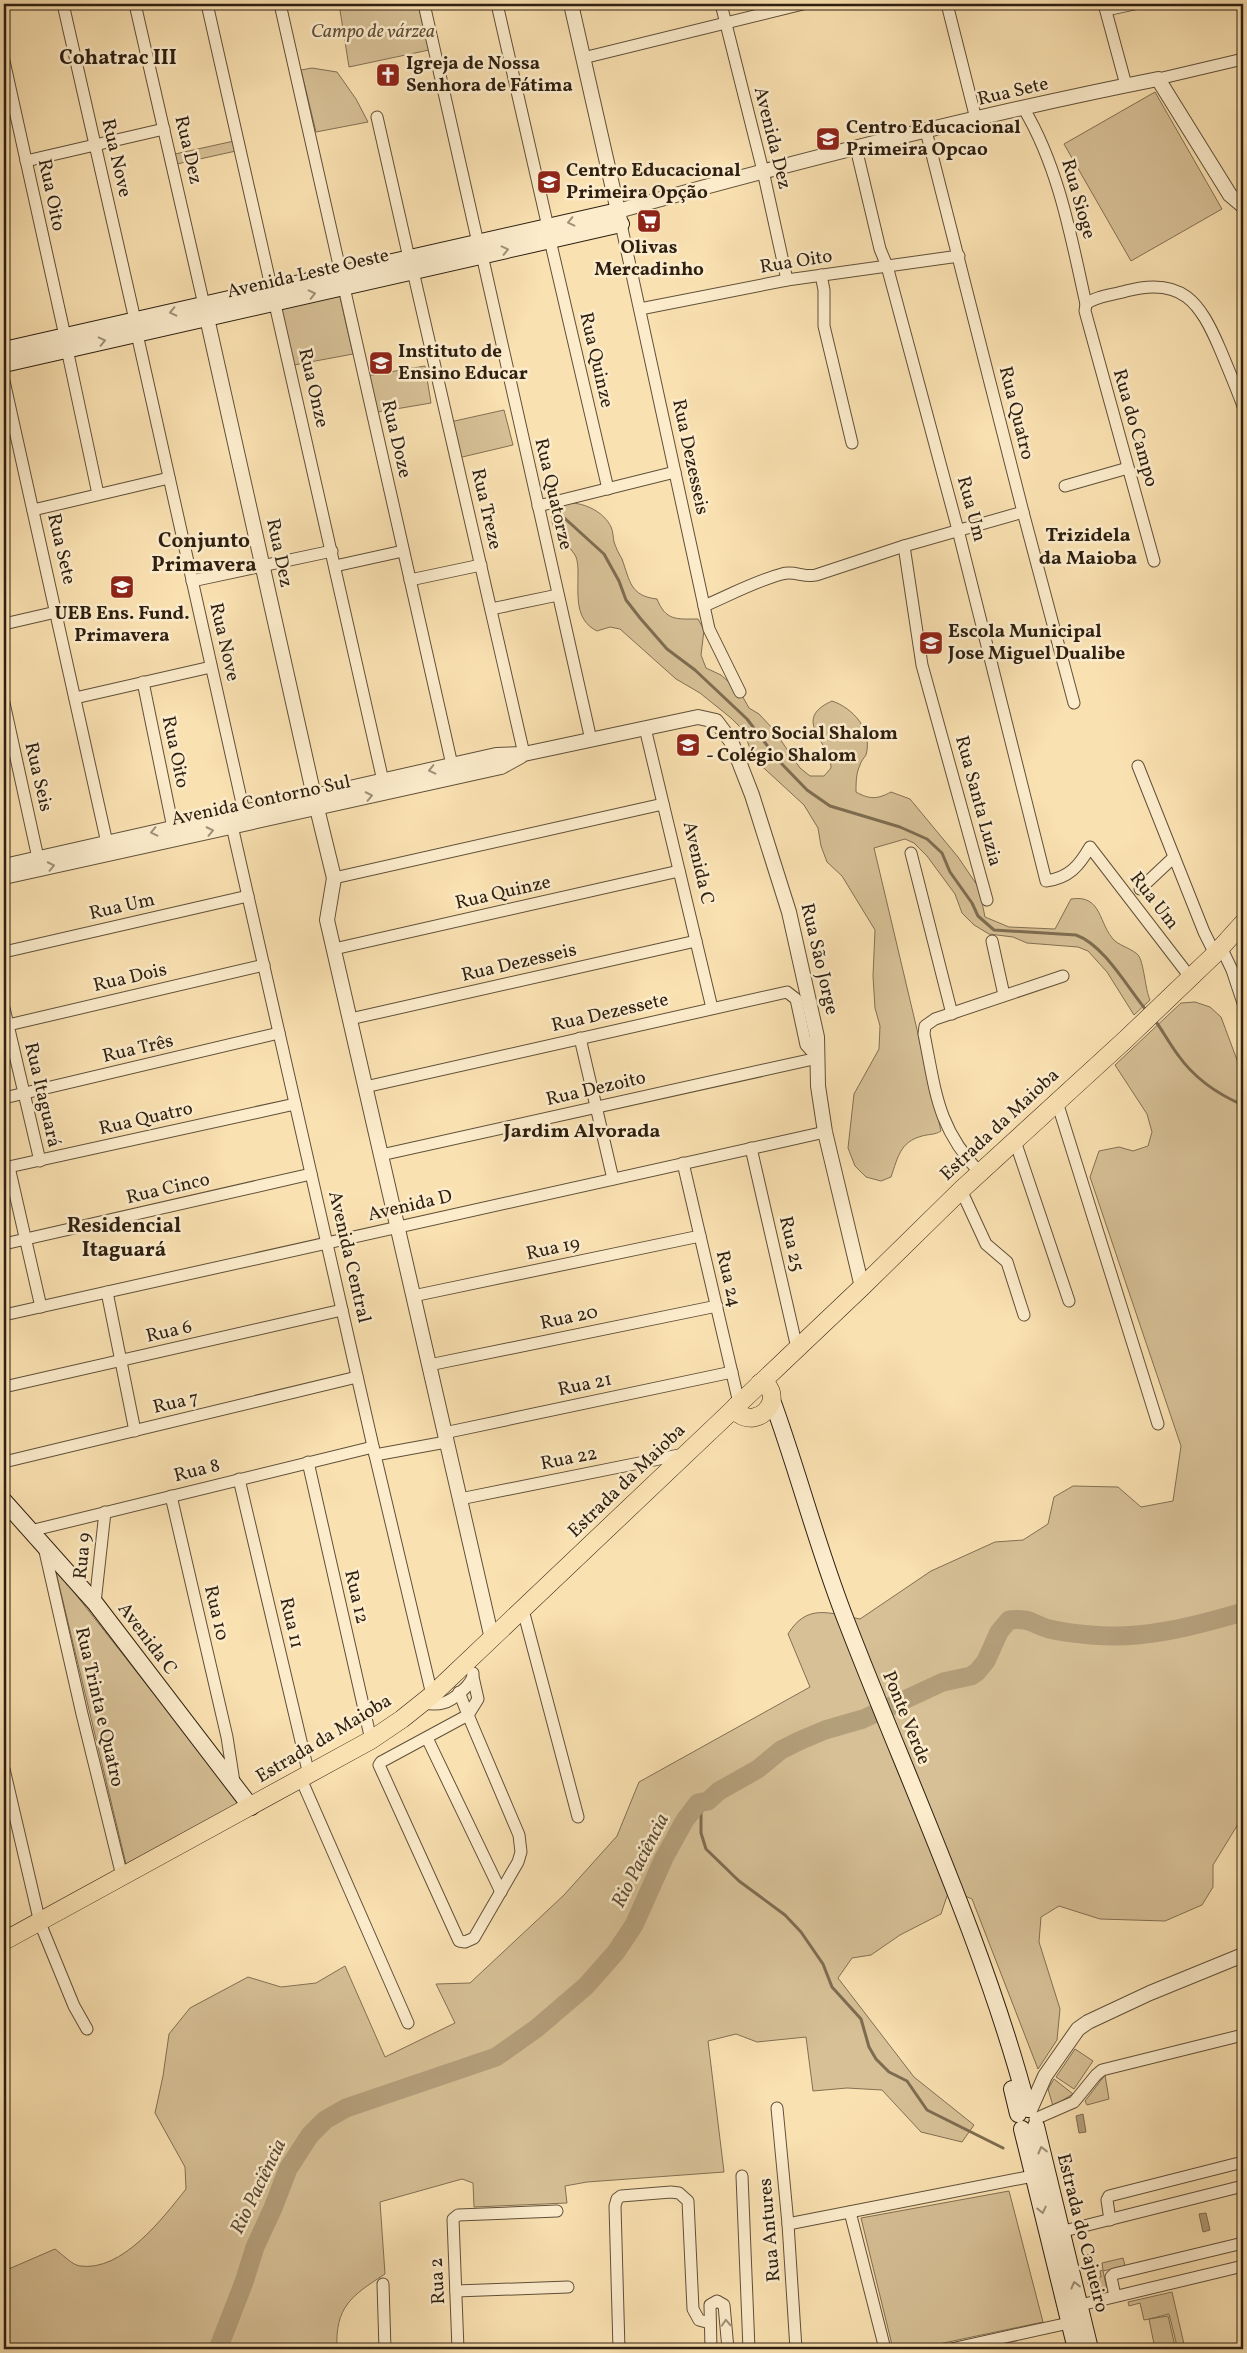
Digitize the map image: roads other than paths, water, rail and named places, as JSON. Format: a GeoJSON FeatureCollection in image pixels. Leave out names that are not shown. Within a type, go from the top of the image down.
{"type":"FeatureCollection","features":[{"type":"Feature","properties":{"kind":"main road","name":"Avenida Leste Oeste"},"geometry":{"type":"LineString","coordinates":[[4,364],[66,343],[620,217]]}},
{"type":"Feature","properties":{"kind":"main road","name":"Avenida Leste Oeste"},"geometry":{"type":"LineString","coordinates":[[4,350],[66,343]]}},
{"type":"Feature","properties":{"kind":"main road","name":"Estrada da Maioba"},"geometry":{"type":"LineString","coordinates":[[768,1392],[791,1353],[1014,1140],[1190,977],[1243,923]]}},
{"type":"Feature","properties":{"kind":"main road"},"geometry":{"type":"LineString","coordinates":[[768,1392],[765,1412],[755,1418],[743,1411],[768,1392]]}},
{"type":"Feature","properties":{"kind":"main road","name":"Ponte Verde"},"geometry":{"type":"LineString","coordinates":[[768,1392],[789,1449],[846,1622],[975,1946],[1029,2118]]}},
{"type":"Feature","properties":{"kind":"main road","name":"Estrada da Maioba"},"geometry":{"type":"LineString","coordinates":[[4,1941],[251,1808],[371,1740],[471,1669],[492,1639],[709,1431],[743,1411]]}},
{"type":"Feature","properties":{"kind":"main road","name":"Ponte Verde"},"geometry":{"type":"LineString","coordinates":[[743,1411],[770,1428],[789,1449]]}},
{"type":"Feature","properties":{"kind":"main road","name":"Avenida C"},"geometry":{"type":"LineString","coordinates":[[4,1501],[95,1603],[251,1808]]}},
{"type":"Feature","properties":{"kind":"main road","name":"Estrada do Cajueiro"},"geometry":{"type":"LineString","coordinates":[[1029,2118],[1033,2176],[1054,2233]]}},
{"type":"Feature","properties":{"kind":"main road","name":"Estrada do Cajueiro"},"geometry":{"type":"LineString","coordinates":[[1029,2118],[1072,2312],[1076,2349]]}},
{"type":"Feature","properties":{"kind":"main road","name":"Estrada do Cajueiro"},"geometry":{"type":"LineString","coordinates":[[1072,2312],[1090,2349]]}},
{"type":"Feature","properties":{"kind":"street","name":"Rua Nove"},"geometry":{"type":"LineString","coordinates":[[64,4],[244,812]]}},
{"type":"Feature","properties":{"kind":"street","name":"Rua Dez"},"geometry":{"type":"LineString","coordinates":[[135,4],[206,311],[315,802]]}},
{"type":"Feature","properties":{"kind":"street","name":"Rua Onze"},"geometry":{"type":"LineString","coordinates":[[208,4],[383,781]]}},
{"type":"Feature","properties":{"kind":"street","name":"Rua Doze"},"geometry":{"type":"LineString","coordinates":[[280,4],[452,765]]}},
{"type":"Feature","properties":{"kind":"street","name":"Rua Quatorze"},"geometry":{"type":"LineString","coordinates":[[424,4],[591,740]]}},
{"type":"Feature","properties":{"kind":"street","name":"Rua Quinze"},"geometry":{"type":"LineString","coordinates":[[497,4],[608,488]]}},
{"type":"Feature","properties":{"kind":"street"},"geometry":{"type":"LineString","coordinates":[[571,4],[620,217]]}},
{"type":"Feature","properties":{"kind":"street","name":"Avenida Dez"},"geometry":{"type":"LineString","coordinates":[[721,4],[763,171],[787,280]]}},
{"type":"Feature","properties":{"kind":"street"},"geometry":{"type":"LineString","coordinates":[[583,58],[802,4]]}},
{"type":"Feature","properties":{"kind":"street"},"geometry":{"type":"LineString","coordinates":[[947,4],[976,119]]}},
{"type":"Feature","properties":{"kind":"street"},"geometry":{"type":"LineString","coordinates":[[1126,85],[1105,7],[1134,4]]}},
{"type":"Feature","properties":{"kind":"street","name":"Rua Sete"},"geometry":{"type":"LineString","coordinates":[[620,217],[763,171],[976,119],[1243,59]]}},
{"type":"Feature","properties":{"kind":"street","name":"Rua Oito"},"geometry":{"type":"LineString","coordinates":[[4,61],[98,494]]}},
{"type":"Feature","properties":{"kind":"street"},"geometry":{"type":"LineString","coordinates":[[1158,79],[1230,195],[1243,206]]}},
{"type":"Feature","properties":{"kind":"street","name":"Rua Sioge"},"geometry":{"type":"LineString","coordinates":[[1024,109],[1040,139],[1054,173],[1068,221],[1086,304]]}},
{"type":"Feature","properties":{"kind":"street","name":"Rua Treze"},"geometry":{"type":"LineString","coordinates":[[377,117],[524,754]]}},
{"type":"Feature","properties":{"kind":"street"},"geometry":{"type":"LineString","coordinates":[[26,161],[164,129]]}},
{"type":"Feature","properties":{"kind":"street","name":"Rua Quatro"},"geometry":{"type":"LineString","coordinates":[[926,131],[1023,512],[1074,703]]}},
{"type":"Feature","properties":{"kind":"street","name":"Rua Um"},"geometry":{"type":"LineString","coordinates":[[856,148],[880,249],[887,266],[958,530],[1046,881],[1057,880],[1072,871],[1090,847],[1190,977]]}},
{"type":"Feature","properties":{"kind":"street","name":"Rua Dezesseis"},"geometry":{"type":"LineString","coordinates":[[620,217],[709,630],[740,692]]}},
{"type":"Feature","properties":{"kind":"street","name":"Rua Oito"},"geometry":{"type":"LineString","coordinates":[[640,309],[787,280],[959,256]]}},
{"type":"Feature","properties":{"kind":"street"},"geometry":{"type":"LineString","coordinates":[[821,276],[824,290],[824,326],[852,442]]}},
{"type":"Feature","properties":{"kind":"street"},"geometry":{"type":"LineString","coordinates":[[1086,304],[1138,288],[1160,287],[1187,296],[1199,307],[1208,321],[1243,406]]}},
{"type":"Feature","properties":{"kind":"street","name":"Rua do Campo"},"geometry":{"type":"LineString","coordinates":[[1086,304],[1084,311],[1154,561]]}},
{"type":"Feature","properties":{"kind":"street","name":"Rua Sete"},"geometry":{"type":"LineString","coordinates":[[4,381],[107,842]]}},
{"type":"Feature","properties":{"kind":"street"},"geometry":{"type":"LineString","coordinates":[[1065,486],[1128,468]]}},
{"type":"Feature","properties":{"kind":"street"},"geometry":{"type":"LineString","coordinates":[[538,506],[675,472]]}},
{"type":"Feature","properties":{"kind":"street"},"geometry":{"type":"LineString","coordinates":[[32,510],[169,478]]}},
{"type":"Feature","properties":{"kind":"street"},"geometry":{"type":"LineString","coordinates":[[704,606],[782,574],[816,576],[904,546],[1023,512]]}},
{"type":"Feature","properties":{"kind":"street","name":"Rua Santa Luzia"},"geometry":{"type":"LineString","coordinates":[[904,546],[916,635],[986,900]]}},
{"type":"Feature","properties":{"kind":"street"},"geometry":{"type":"LineString","coordinates":[[192,581],[332,551]]}},
{"type":"Feature","properties":{"kind":"street"},"geometry":{"type":"LineString","coordinates":[[335,566],[403,551]]}},
{"type":"Feature","properties":{"kind":"street"},"geometry":{"type":"LineString","coordinates":[[410,580],[481,565]]}},
{"type":"Feature","properties":{"kind":"street"},"geometry":{"type":"LineString","coordinates":[[491,609],[558,595]]}},
{"type":"Feature","properties":{"kind":"street"},"geometry":{"type":"LineString","coordinates":[[4,624],[56,612]]}},
{"type":"Feature","properties":{"kind":"street"},"geometry":{"type":"LineString","coordinates":[[75,698],[212,667]]}},
{"type":"Feature","properties":{"kind":"street","name":"Rua Oito"},"geometry":{"type":"LineString","coordinates":[[143,682],[173,828]]}},
{"type":"Feature","properties":{"kind":"street","name":"Rua Seis"},"geometry":{"type":"LineString","coordinates":[[4,704],[38,858]]}},
{"type":"Feature","properties":{"kind":"street","name":"Rua São Jorge"},"geometry":{"type":"LineString","coordinates":[[645,728],[706,718],[716,721],[731,741],[769,844],[790,912],[817,1037],[818,1086],[825,1132],[862,1287]]}},
{"type":"Feature","properties":{"kind":"street","name":"Avenida Contorno Sul"},"geometry":{"type":"LineString","coordinates":[[4,877],[232,826],[383,781],[496,755],[524,754],[645,728]]}},
{"type":"Feature","properties":{"kind":"street","name":"Avenida C"},"geometry":{"type":"LineString","coordinates":[[645,728],[712,1008]]}},
{"type":"Feature","properties":{"kind":"street","name":"Avenida Contorno Sul"},"geometry":{"type":"LineString","coordinates":[[4,866],[244,812],[315,802],[501,767],[524,754]]}},
{"type":"Feature","properties":{"kind":"street"},"geometry":{"type":"LineString","coordinates":[[1138,766],[1174,857],[1243,1003]]}},
{"type":"Feature","properties":{"kind":"street"},"geometry":{"type":"LineString","coordinates":[[315,802],[334,878],[327,912],[334,949],[492,1639]]}},
{"type":"Feature","properties":{"kind":"street"},"geometry":{"type":"LineString","coordinates":[[334,878],[663,804]]}},
{"type":"Feature","properties":{"kind":"street","name":"Avenida Central"},"geometry":{"type":"LineString","coordinates":[[232,826],[374,1451],[427,1699]]}},
{"type":"Feature","properties":{"kind":"street"},"geometry":{"type":"LineString","coordinates":[[911,853],[952,1014]]}},
{"type":"Feature","properties":{"kind":"street"},"geometry":{"type":"LineString","coordinates":[[1140,889],[1174,857]]}},
{"type":"Feature","properties":{"kind":"street","name":"Rua Quinze"},"geometry":{"type":"LineString","coordinates":[[334,949],[679,871]]}},
{"type":"Feature","properties":{"kind":"street","name":"Rua Um"},"geometry":{"type":"LineString","coordinates":[[4,952],[248,896]]}},
{"type":"Feature","properties":{"kind":"street","name":"Rua Dezesseis"},"geometry":{"type":"LineString","coordinates":[[350,1020],[696,940]]}},
{"type":"Feature","properties":{"kind":"street"},"geometry":{"type":"LineString","coordinates":[[992,941],[1004,995]]}},
{"type":"Feature","properties":{"kind":"street","name":"Rua Dois"},"geometry":{"type":"LineString","coordinates":[[6,1025],[264,965]]}},
{"type":"Feature","properties":{"kind":"street"},"geometry":{"type":"LineString","coordinates":[[980,1173],[965,1156],[946,1124],[936,1097],[924,1034],[927,1024],[1004,995],[1063,976]]}},
{"type":"Feature","properties":{"kind":"street","name":"Rua Dezessete"},"geometry":{"type":"LineString","coordinates":[[366,1087],[787,992],[796,999],[804,1040],[810,1051],[818,1058]]}},
{"type":"Feature","properties":{"kind":"street","name":"Rua Itaguará"},"geometry":{"type":"LineString","coordinates":[[4,1008],[6,1025],[40,1161]]}},
{"type":"Feature","properties":{"kind":"street","name":"Rua Três"},"geometry":{"type":"LineString","coordinates":[[4,1098],[279,1033]]}},
{"type":"Feature","properties":{"kind":"street"},"geometry":{"type":"LineString","coordinates":[[580,1038],[613,1179]]}},
{"type":"Feature","properties":{"kind":"street","name":"Rua Dezoito"},"geometry":{"type":"LineString","coordinates":[[381,1155],[818,1058]]}},
{"type":"Feature","properties":{"kind":"street"},"geometry":{"type":"LineString","coordinates":[[1057,1102],[1158,1424]]}},
{"type":"Feature","properties":{"kind":"street","name":"Rua Quatro"},"geometry":{"type":"LineString","coordinates":[[6,1168],[295,1104]]}},
{"type":"Feature","properties":{"kind":"street","name":"Avenida D"},"geometry":{"type":"LineString","coordinates":[[4,1315],[825,1132]]}},
{"type":"Feature","properties":{"kind":"street"},"geometry":{"type":"LineString","coordinates":[[1014,1140],[1069,1301]]}},
{"type":"Feature","properties":{"kind":"street","name":"Rua 25"},"geometry":{"type":"LineString","coordinates":[[751,1148],[791,1353]]}},
{"type":"Feature","properties":{"kind":"street","name":"Rua 24"},"geometry":{"type":"LineString","coordinates":[[684,1163],[732,1372],[743,1411]]}},
{"type":"Feature","properties":{"kind":"street"},"geometry":{"type":"LineString","coordinates":[[6,1168],[41,1307]]}},
{"type":"Feature","properties":{"kind":"street","name":"Rua Cinco"},"geometry":{"type":"LineString","coordinates":[[4,1244],[311,1174]]}},
{"type":"Feature","properties":{"kind":"street"},"geometry":{"type":"LineString","coordinates":[[961,1190],[986,1244],[1007,1262],[1024,1315]]}},
{"type":"Feature","properties":{"kind":"street","name":"Rua 19"},"geometry":{"type":"LineString","coordinates":[[413,1296],[700,1236]]}},
{"type":"Feature","properties":{"kind":"street"},"geometry":{"type":"LineString","coordinates":[[107,1292],[135,1430]]}},
{"type":"Feature","properties":{"kind":"street","name":"Rua 20"},"geometry":{"type":"LineString","coordinates":[[429,1365],[717,1306]]}},
{"type":"Feature","properties":{"kind":"street","name":"Rua 6"},"geometry":{"type":"LineString","coordinates":[[4,1387],[342,1310]]}},
{"type":"Feature","properties":{"kind":"street","name":"Rua 21"},"geometry":{"type":"LineString","coordinates":[[445,1437],[732,1372]]}},
{"type":"Feature","properties":{"kind":"street","name":"Rua 7"},"geometry":{"type":"LineString","coordinates":[[4,1462],[357,1377]]}},
{"type":"Feature","properties":{"kind":"street","name":"Rua 8"},"geometry":{"type":"LineString","coordinates":[[30,1530],[308,1462],[445,1437]]}},
{"type":"Feature","properties":{"kind":"street","name":"Rua 22"},"geometry":{"type":"LineString","coordinates":[[460,1499],[686,1454]]}},
{"type":"Feature","properties":{"kind":"street","name":"Rua 12"},"geometry":{"type":"LineString","coordinates":[[308,1462],[371,1740]]}},
{"type":"Feature","properties":{"kind":"street","name":"Rua 11"},"geometry":{"type":"LineString","coordinates":[[239,1479],[305,1777],[408,2023]]}},
{"type":"Feature","properties":{"kind":"street","name":"Rua 10"},"geometry":{"type":"LineString","coordinates":[[171,1496],[227,1737],[235,1787]]}},
{"type":"Feature","properties":{"kind":"street","name":"Rua 9"},"geometry":{"type":"LineString","coordinates":[[95,1603],[105,1512]]}},
{"type":"Feature","properties":{"kind":"street","name":"Rua Trinta e Quatro"},"geometry":{"type":"LineString","coordinates":[[43,1546],[122,1876]]}},
{"type":"Feature","properties":{"kind":"street"},"geometry":{"type":"LineString","coordinates":[[523,1610],[578,1817]]}},
{"type":"Feature","properties":{"kind":"street"},"geometry":{"type":"LineString","coordinates":[[427,1699],[443,1703],[470,1683],[471,1669]]}},
{"type":"Feature","properties":{"kind":"street"},"geometry":{"type":"LineString","coordinates":[[458,1692],[468,1715],[519,1835],[521,1852],[518,1862],[474,1938],[465,1942],[459,1941],[379,1765],[381,1762],[468,1715],[478,1699],[471,1669]]}},
{"type":"Feature","properties":{"kind":"street"},"geometry":{"type":"LineString","coordinates":[[214,1760],[223,1751],[227,1737]]}},
{"type":"Feature","properties":{"kind":"street"},"geometry":{"type":"LineString","coordinates":[[428,1738],[501,1892]]}},
{"type":"Feature","properties":{"kind":"street"},"geometry":{"type":"LineString","coordinates":[[4,1768],[40,1923],[70,1997],[87,2029]]}},
{"type":"Feature","properties":{"kind":"street","name":"Estrada do Cajueiro"},"geometry":{"type":"LineString","coordinates":[[1029,2118],[1045,2076],[1070,2038],[1088,2022],[1150,1993],[1243,1955]]}},
{"type":"Feature","properties":{"kind":"street"},"geometry":{"type":"LineString","coordinates":[[1029,2118],[1074,2102],[1102,2070],[1243,2035]]}},
{"type":"Feature","properties":{"kind":"street","name":"Rua Antures"},"geometry":{"type":"LineString","coordinates":[[777,2108],[788,2224],[796,2349]]}},
{"type":"Feature","properties":{"kind":"street"},"geometry":{"type":"LineString","coordinates":[[1110,2220],[1107,2200],[1110,2196],[1243,2162]]}},
{"type":"Feature","properties":{"kind":"street"},"geometry":{"type":"LineString","coordinates":[[742,2176],[749,2349]]}},
{"type":"Feature","properties":{"kind":"street"},"geometry":{"type":"LineString","coordinates":[[788,2224],[1033,2176]]}},
{"type":"Feature","properties":{"kind":"street"},"geometry":{"type":"LineString","coordinates":[[1054,2233],[1243,2186]]}},
{"type":"Feature","properties":{"kind":"street"},"geometry":{"type":"LineString","coordinates":[[619,2349],[615,2206],[616,2199],[621,2196],[671,2192],[679,2193],[688,2201],[693,2309],[700,2320],[710,2323]]}},
{"type":"Feature","properties":{"kind":"street","name":"Rua 2"},"geometry":{"type":"LineString","coordinates":[[458,2349],[453,2219],[458,2215],[557,2211]]}},
{"type":"Feature","properties":{"kind":"street"},"geometry":{"type":"LineString","coordinates":[[850,2212],[885,2349]]}},
{"type":"Feature","properties":{"kind":"street"},"geometry":{"type":"LineString","coordinates":[[1116,2296],[1111,2277],[1114,2274],[1243,2243]]}},
{"type":"Feature","properties":{"kind":"street"},"geometry":{"type":"LineString","coordinates":[[950,2349],[1072,2312],[1116,2296],[1243,2266]]}},
{"type":"Feature","properties":{"kind":"street"},"geometry":{"type":"LineString","coordinates":[[382,2284],[385,2349]]}},
{"type":"Feature","properties":{"kind":"street"},"geometry":{"type":"LineString","coordinates":[[456,2291],[568,2287]]}},
{"type":"Feature","properties":{"kind":"street"},"geometry":{"type":"LineString","coordinates":[[711,2349],[710,2305],[713,2302],[721,2302],[726,2312],[728,2349]]}},
{"type":"Feature","properties":{"kind":"waterway"},"geometry":{"type":"LineString","coordinates":[[560,514],[604,554],[619,581],[626,600],[667,649],[695,670],[747,719],[779,761],[807,790],[830,806],[900,827],[927,839],[942,853],[950,872],[972,903],[978,916],[994,930],[1076,935],[1086,940],[1105,957],[1146,1010]]}},
{"type":"Feature","properties":{"kind":"waterway"},"geometry":{"type":"LineString","coordinates":[[1154,1019],[1185,1064],[1199,1078],[1215,1091],[1243,1105]]}},
{"type":"Feature","properties":{"kind":"waterway","name":"Rio Paciência"},"geometry":{"type":"LineString","coordinates":[[218,2349],[244,2282],[255,2247],[288,2169],[310,2135],[325,2120],[346,2108],[496,2057],[537,2028],[586,1986],[616,1952],[634,1925],[664,1858],[685,1820],[698,1803],[708,1801],[719,1791],[758,1769],[781,1750],[799,1741],[825,1730],[863,1719],[943,1682],[971,1676],[986,1661],[999,1632],[1009,1620],[1026,1620],[1049,1629],[1110,1636],[1168,1631],[1243,1612]]}},
{"type":"Feature","properties":{"kind":"waterway"},"geometry":{"type":"LineString","coordinates":[[708,1801],[701,1813],[701,1833],[706,1849],[739,1881],[785,1915],[801,1932],[823,1964],[832,1987],[861,2019],[869,2047],[876,2059],[889,2072],[907,2081],[927,2110],[1003,2148]]}},
{"type":"Feature","properties":{"kind":"place","name":"Igreja de Nossa Senhora de Fátima"},"geometry":{"type":"Point","coordinates":[388,75]}},
{"type":"Feature","properties":{"kind":"place","name":"Centro Educacional Primeira Opcao"},"geometry":{"type":"Point","coordinates":[828,139]}},
{"type":"Feature","properties":{"kind":"place","name":"Centro Educacional Primeira Opção"},"geometry":{"type":"Point","coordinates":[549,182]}},
{"type":"Feature","properties":{"kind":"place","name":"Olivas Mercadinho"},"geometry":{"type":"Point","coordinates":[649,221]}},
{"type":"Feature","properties":{"kind":"place","name":"Instituto de Ensino Educar"},"geometry":{"type":"Point","coordinates":[381,363]}},
{"type":"Feature","properties":{"kind":"place","name":"UEB Ens. Fund. Primavera"},"geometry":{"type":"Point","coordinates":[122,587]}},
{"type":"Feature","properties":{"kind":"place","name":"Escola Municipal Jose Miguel Dualibe"},"geometry":{"type":"Point","coordinates":[931,643]}},
{"type":"Feature","properties":{"kind":"place","name":"Centro Social Shalom - Colégio Shalom"},"geometry":{"type":"Point","coordinates":[688,745]}},
{"type":"Feature","properties":{"kind":"district","name":"Cohatrac III"},"geometry":{"type":"Point","coordinates":[118,58]}},
{"type":"Feature","properties":{"kind":"district","name":"Trizidela da Maioba"},"geometry":{"type":"Point","coordinates":[1088,548]}},
{"type":"Feature","properties":{"kind":"district","name":"Conjunto Primavera"},"geometry":{"type":"Point","coordinates":[204,553]}},
{"type":"Feature","properties":{"kind":"district","name":"Jardim Alvorada"},"geometry":{"type":"Point","coordinates":[582,1132]}},
{"type":"Feature","properties":{"kind":"district","name":"Residencial Itaguará"},"geometry":{"type":"Point","coordinates":[124,1238]}},
{"type":"Feature","properties":{"kind":"park label","name":"Campo de várzea"},"geometry":{"type":"Point","coordinates":[373,32]}}]}
